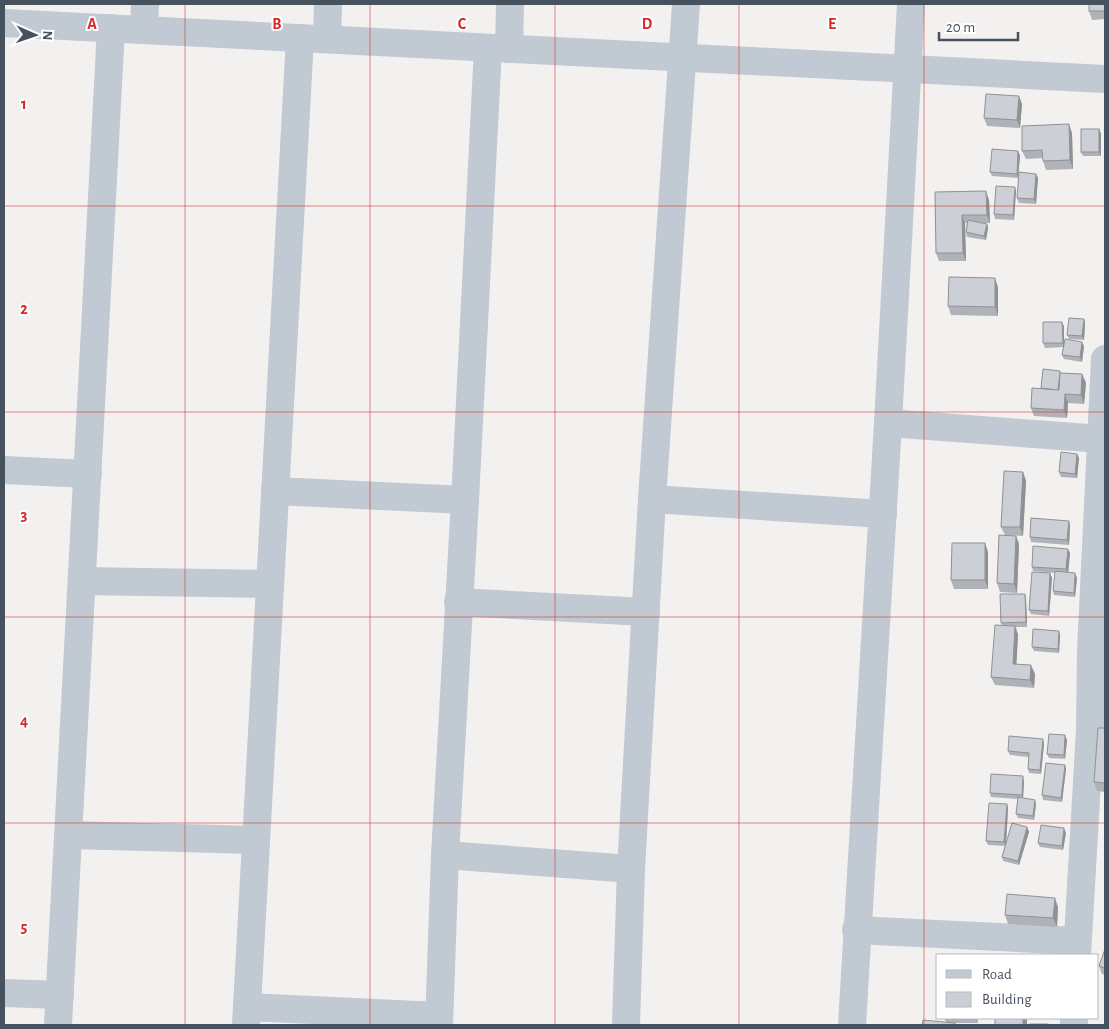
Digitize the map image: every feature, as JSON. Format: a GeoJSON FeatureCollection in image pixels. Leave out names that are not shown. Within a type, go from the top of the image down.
{"type":"FeatureCollection","features":[{"type":"Feature","properties":{"kind":"street"},"geometry":{"type":"LineString","coordinates":[[327,39],[328,4]]}},
{"type":"Feature","properties":{"kind":"street"},"geometry":{"type":"LineString","coordinates":[[300,38],[247,1016],[439,1021],[445,855],[465,500],[498,48],[510,4]]}},
{"type":"Feature","properties":{"kind":"street"},"geometry":{"type":"LineString","coordinates":[[626,1025],[631,869],[652,499],[686,4]]}},
{"type":"Feature","properties":{"kind":"street"},"geometry":{"type":"LineString","coordinates":[[852,1025],[911,4]]}},
{"type":"Feature","properties":{"kind":"street"},"geometry":{"type":"LineString","coordinates":[[4,23],[111,28],[144,17],[300,38],[1105,79]]}},
{"type":"Feature","properties":{"kind":"street"},"geometry":{"type":"LineString","coordinates":[[58,1025],[111,28]]}},
{"type":"Feature","properties":{"kind":"street"},"geometry":{"type":"LineString","coordinates":[[856,930],[1077,948],[1098,730],[1091,651],[1100,583],[1101,439],[1105,359]]}},
{"type":"Feature","properties":{"kind":"street"},"geometry":{"type":"LineString","coordinates":[[888,423],[1101,439]]}},
{"type":"Feature","properties":{"kind":"street"},"geometry":{"type":"LineString","coordinates":[[4,470],[88,474]]}},
{"type":"Feature","properties":{"kind":"street"},"geometry":{"type":"LineString","coordinates":[[275,491],[465,500]]}},
{"type":"Feature","properties":{"kind":"street"},"geometry":{"type":"LineString","coordinates":[[652,499],[883,514]]}},
{"type":"Feature","properties":{"kind":"street"},"geometry":{"type":"LineString","coordinates":[[82,581],[270,584]]}},
{"type":"Feature","properties":{"kind":"street"},"geometry":{"type":"LineString","coordinates":[[458,602],[646,612]]}},
{"type":"Feature","properties":{"kind":"street"},"geometry":{"type":"LineString","coordinates":[[69,835],[256,840]]}},
{"type":"Feature","properties":{"kind":"street"},"geometry":{"type":"LineString","coordinates":[[445,855],[631,869]]}},
{"type":"Feature","properties":{"kind":"street"},"geometry":{"type":"LineString","coordinates":[[4,994],[60,995]]}},
{"type":"Feature","properties":{"kind":"building"},"geometry":{"type":"Polygon","coordinates":[[[1089,4],[1105,4],[1105,11],[1089,11],[1089,4]]]}},
{"type":"Feature","properties":{"kind":"building"},"geometry":{"type":"Polygon","coordinates":[[[986,94],[1019,96],[1017,120],[984,118],[986,94]]]}},
{"type":"Feature","properties":{"kind":"building"},"geometry":{"type":"Polygon","coordinates":[[[1069,124],[1070,160],[1043,161],[1042,150],[1022,151],[1022,126],[1069,124]]]}},
{"type":"Feature","properties":{"kind":"building"},"geometry":{"type":"Polygon","coordinates":[[[1081,129],[1099,129],[1099,152],[1081,152],[1081,129]]]}},
{"type":"Feature","properties":{"kind":"building"},"geometry":{"type":"Polygon","coordinates":[[[992,149],[1018,151],[1017,174],[990,172],[992,149]]]}},
{"type":"Feature","properties":{"kind":"building"},"geometry":{"type":"Polygon","coordinates":[[[1019,172],[1036,174],[1034,199],[1017,198],[1019,172]]]}},
{"type":"Feature","properties":{"kind":"building"},"geometry":{"type":"Polygon","coordinates":[[[996,186],[1015,187],[1013,215],[994,214],[996,186]]]}},
{"type":"Feature","properties":{"kind":"building"},"geometry":{"type":"Polygon","coordinates":[[[986,191],[987,215],[962,215],[963,253],[936,253],[935,192],[986,191]]]}},
{"type":"Feature","properties":{"kind":"building"},"geometry":{"type":"Polygon","coordinates":[[[968,220],[987,224],[984,236],[966,232],[968,220]]]}},
{"type":"Feature","properties":{"kind":"building"},"geometry":{"type":"Polygon","coordinates":[[[949,277],[995,278],[995,307],[948,306],[949,277]]]}},
{"type":"Feature","properties":{"kind":"building"},"geometry":{"type":"Polygon","coordinates":[[[1069,318],[1084,319],[1082,336],[1067,335],[1069,318]]]}},
{"type":"Feature","properties":{"kind":"building"},"geometry":{"type":"Polygon","coordinates":[[[1043,322],[1062,322],[1063,343],[1043,343],[1043,322]]]}},
{"type":"Feature","properties":{"kind":"building"},"geometry":{"type":"Polygon","coordinates":[[[1065,339],[1082,342],[1080,357],[1062,355],[1065,339]]]}},
{"type":"Feature","properties":{"kind":"building"},"geometry":{"type":"Polygon","coordinates":[[[1043,369],[1060,371],[1058,390],[1041,388],[1043,369]]]}},
{"type":"Feature","properties":{"kind":"building"},"geometry":{"type":"Polygon","coordinates":[[[1060,373],[1082,374],[1081,395],[1065,394],[1064,410],[1031,408],[1032,388],[1059,390],[1060,373]]]}},
{"type":"Feature","properties":{"kind":"building"},"geometry":{"type":"Polygon","coordinates":[[[1061,452],[1077,454],[1075,474],[1059,472],[1061,452]]]}},
{"type":"Feature","properties":{"kind":"building"},"geometry":{"type":"Polygon","coordinates":[[[1004,471],[1023,472],[1020,527],[1001,527],[1004,471]]]}},
{"type":"Feature","properties":{"kind":"building"},"geometry":{"type":"Polygon","coordinates":[[[1031,518],[1069,521],[1067,540],[1030,537],[1031,518]]]}},
{"type":"Feature","properties":{"kind":"building"},"geometry":{"type":"Polygon","coordinates":[[[999,535],[1016,536],[1014,584],[997,583],[999,535]]]}},
{"type":"Feature","properties":{"kind":"building"},"geometry":{"type":"Polygon","coordinates":[[[952,543],[985,543],[985,580],[951,580],[952,543]]]}},
{"type":"Feature","properties":{"kind":"building"},"geometry":{"type":"Polygon","coordinates":[[[1033,546],[1068,549],[1066,569],[1032,567],[1033,546]]]}},
{"type":"Feature","properties":{"kind":"building"},"geometry":{"type":"Polygon","coordinates":[[[1055,571],[1075,573],[1074,593],[1053,591],[1055,571]]]}},
{"type":"Feature","properties":{"kind":"building"},"geometry":{"type":"Polygon","coordinates":[[[1032,572],[1050,573],[1048,611],[1029,610],[1032,572]]]}},
{"type":"Feature","properties":{"kind":"building"},"geometry":{"type":"Polygon","coordinates":[[[1000,594],[1025,594],[1026,622],[1001,623],[1000,594]]]}},
{"type":"Feature","properties":{"kind":"building"},"geometry":{"type":"Polygon","coordinates":[[[995,625],[1015,626],[1013,664],[1031,665],[1030,680],[991,677],[995,625]]]}},
{"type":"Feature","properties":{"kind":"building"},"geometry":{"type":"Polygon","coordinates":[[[1033,629],[1059,631],[1058,649],[1032,647],[1033,629]]]}},
{"type":"Feature","properties":{"kind":"building"},"geometry":{"type":"Polygon","coordinates":[[[1098,728],[1105,728],[1105,783],[1094,782],[1098,728]]]}},
{"type":"Feature","properties":{"kind":"building"},"geometry":{"type":"Polygon","coordinates":[[[1049,734],[1065,735],[1064,755],[1047,754],[1049,734]]]}},
{"type":"Feature","properties":{"kind":"building"},"geometry":{"type":"Polygon","coordinates":[[[1009,736],[1043,739],[1040,770],[1028,769],[1029,753],[1008,751],[1009,736]]]}},
{"type":"Feature","properties":{"kind":"building"},"geometry":{"type":"Polygon","coordinates":[[[1046,763],[1065,765],[1061,798],[1042,795],[1046,763]]]}},
{"type":"Feature","properties":{"kind":"building"},"geometry":{"type":"Polygon","coordinates":[[[991,774],[1023,776],[1022,795],[990,793],[991,774]]]}},
{"type":"Feature","properties":{"kind":"building"},"geometry":{"type":"Polygon","coordinates":[[[1018,797],[1035,800],[1033,816],[1016,814],[1018,797]]]}},
{"type":"Feature","properties":{"kind":"building"},"geometry":{"type":"Polygon","coordinates":[[[989,803],[1007,804],[1004,842],[986,841],[989,803]]]}},
{"type":"Feature","properties":{"kind":"building"},"geometry":{"type":"Polygon","coordinates":[[[1012,823],[1027,827],[1018,861],[1002,857],[1012,823]]]}},
{"type":"Feature","properties":{"kind":"building"},"geometry":{"type":"Polygon","coordinates":[[[1041,825],[1064,828],[1062,846],[1038,843],[1041,825]]]}},
{"type":"Feature","properties":{"kind":"building"},"geometry":{"type":"Polygon","coordinates":[[[1007,894],[1055,898],[1053,918],[1005,915],[1007,894]]]}},
{"type":"Feature","properties":{"kind":"building"},"geometry":{"type":"Polygon","coordinates":[[[1105,949],[1105,968],[1099,966],[1105,949]]]}},
{"type":"Feature","properties":{"kind":"building"},"geometry":{"type":"Polygon","coordinates":[[[995,1019],[1023,1019],[1023,1025],[995,1025],[995,1019]]]}},
{"type":"Feature","properties":{"kind":"building"},"geometry":{"type":"Polygon","coordinates":[[[923,1020],[955,1023],[955,1025],[922,1025],[923,1020]]]}},
{"type":"Feature","properties":{"kind":"building"},"geometry":{"type":"Polygon","coordinates":[[[1048,1024],[1048,1025],[1030,1025],[1048,1024]]]}}]}
